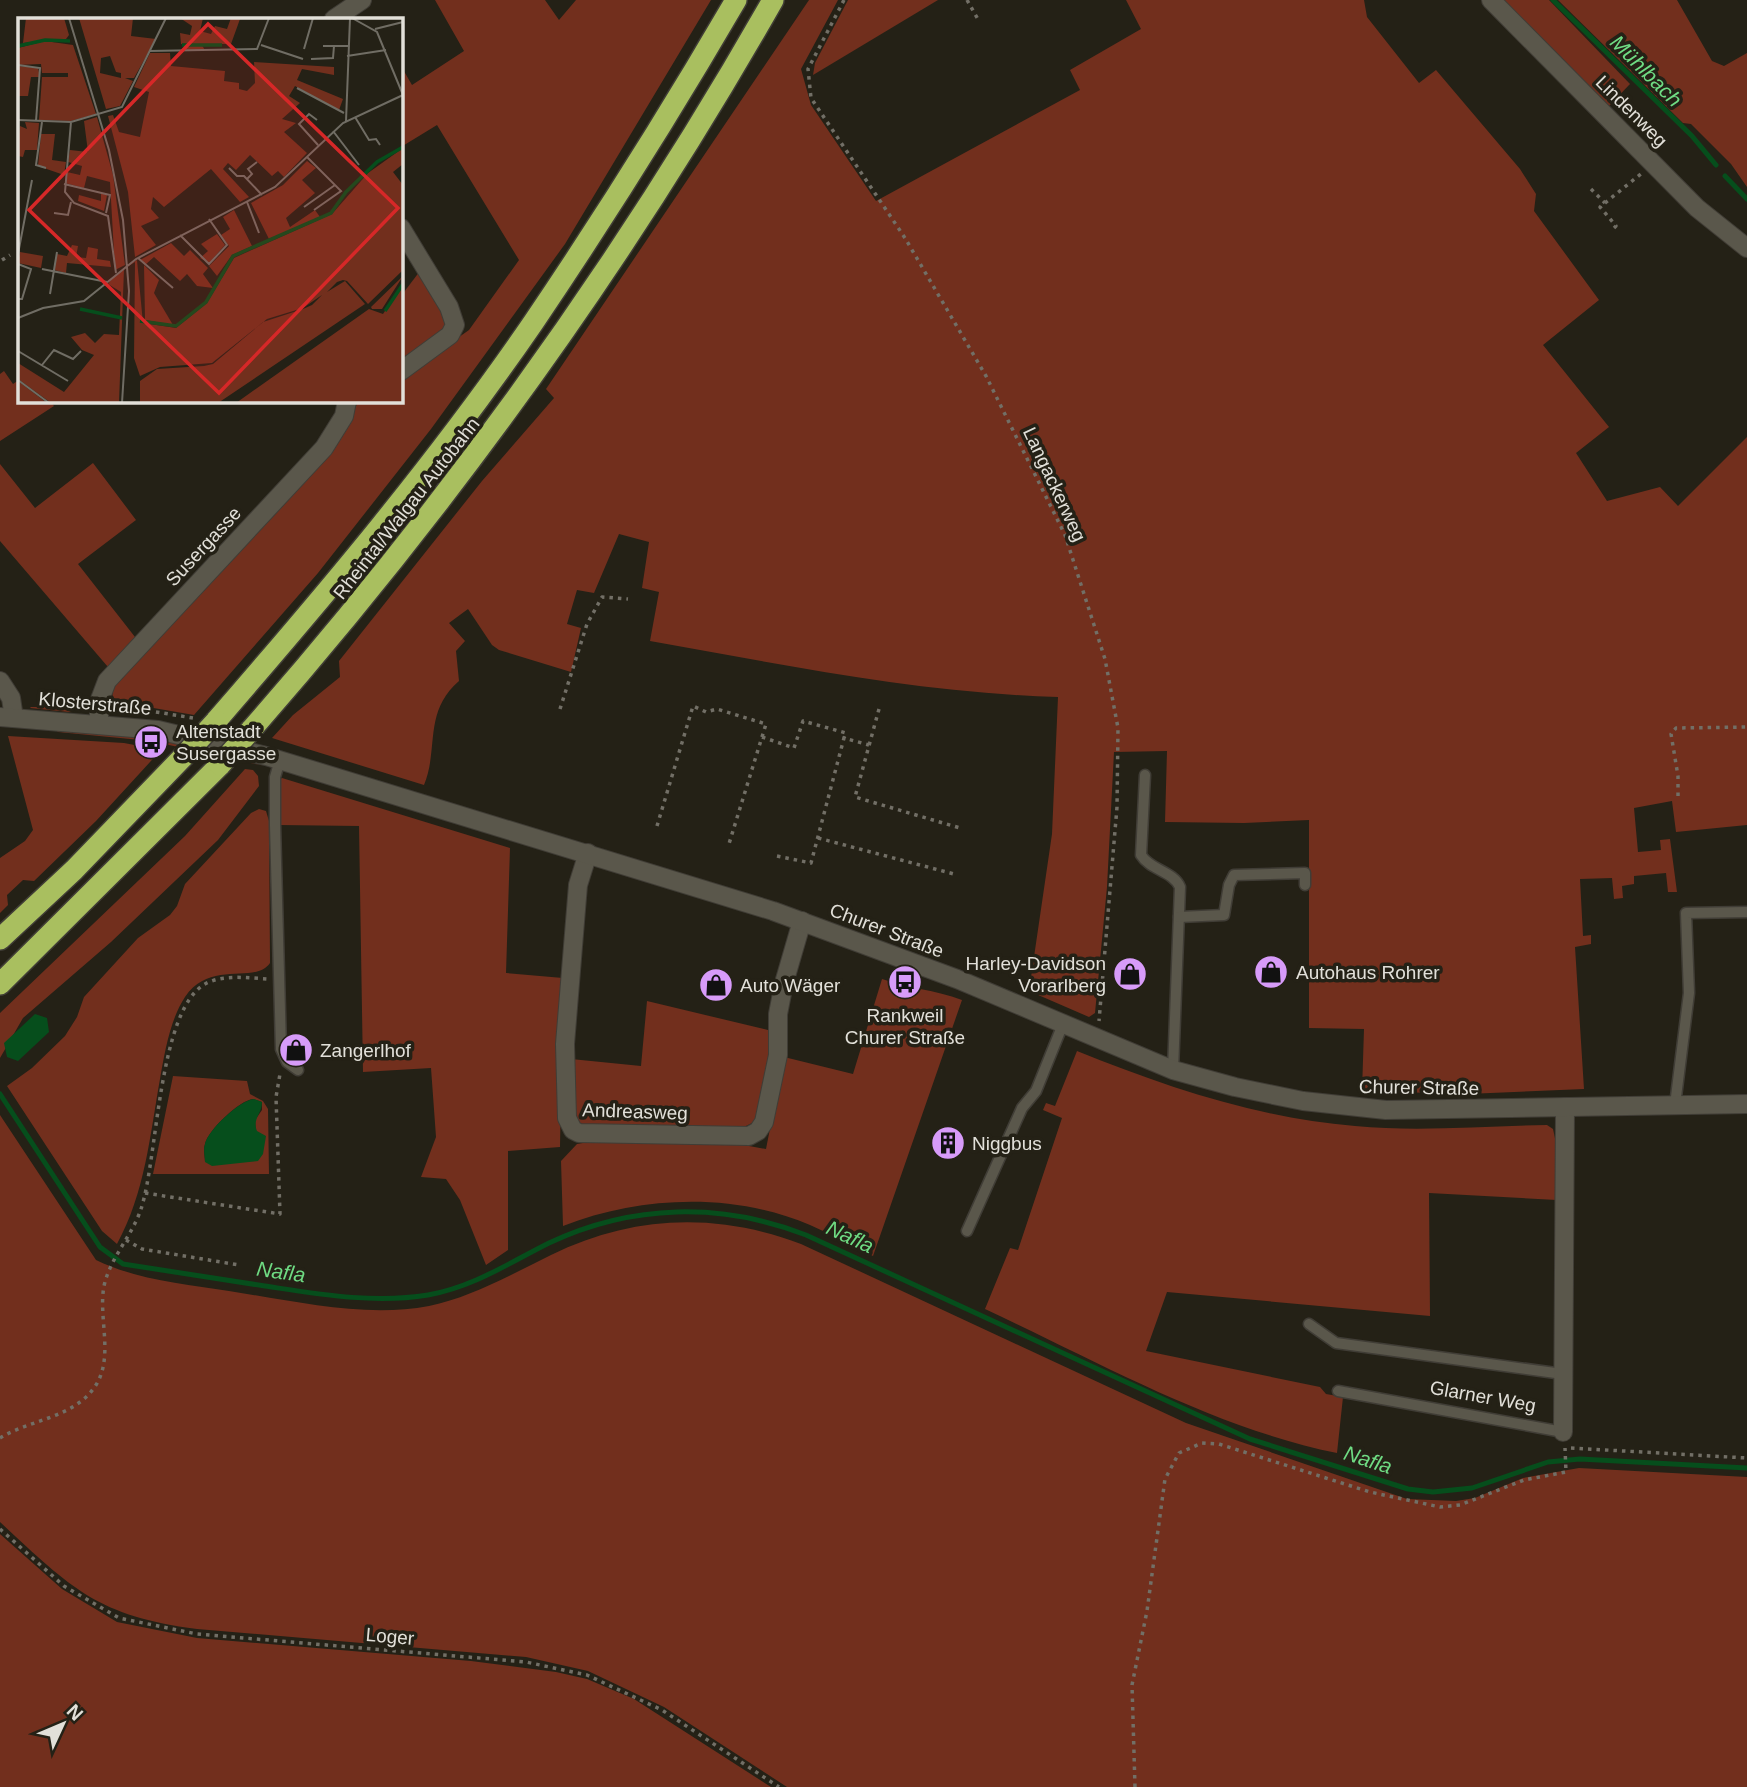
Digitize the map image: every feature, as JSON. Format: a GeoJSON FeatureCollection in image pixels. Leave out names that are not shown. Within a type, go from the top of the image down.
{"type":"FeatureCollection","features":[{"type":"Feature","properties":{"kind":"highway","name":"Rheintal/Walgau Autobahn"},"geometry":{"type":"LineString","coordinates":[[0,939],[74,870],[183,757],[386,520],[532,324],[672,109],[736,0]]}},
{"type":"Feature","properties":{"kind":"highway","name":"Rheintal/Walgau Autobahn"},"geometry":{"type":"LineString","coordinates":[[0,984],[223,755],[251,730],[360,605],[527,388],[668,177],[773,0]]}},
{"type":"Feature","properties":{"kind":"street"},"geometry":{"type":"LineString","coordinates":[[335,18],[362,0]]}},
{"type":"Feature","properties":{"kind":"street","name":"Lindenweg"},"geometry":{"type":"LineString","coordinates":[[1491,0],[1697,208],[1747,248]]}},
{"type":"Feature","properties":{"kind":"street"},"geometry":{"type":"LineString","coordinates":[[402,230],[449,307],[456,325],[450,335],[402,370]]}},
{"type":"Feature","properties":{"kind":"street","name":"Susergasse"},"geometry":{"type":"LineString","coordinates":[[99,723],[99,702],[107,681],[324,448],[344,416],[347,402]]}},
{"type":"Feature","properties":{"kind":"street"},"geometry":{"type":"LineString","coordinates":[[0,681],[11,698],[7,717]]}},
{"type":"Feature","properties":{"kind":"street","name":"Klosterstraße"},"geometry":{"type":"LineString","coordinates":[[7,717],[158,730],[223,755]]}},
{"type":"Feature","properties":{"kind":"street","name":"Churer Straße"},"geometry":{"type":"LineString","coordinates":[[223,755],[280,760],[802,920],[957,979],[1173,1070],[1235,1087],[1340,1106],[1412,1111],[1747,1104]]}},
{"type":"Feature","properties":{"kind":"street","name":"Andreasweg"},"geometry":{"type":"LineString","coordinates":[[587,853],[578,885],[565,1044],[567,1118],[573,1130],[579,1133],[749,1136],[758,1131],[764,1122],[778,1055],[778,1014],[784,983],[802,920]]}},
{"type":"Feature","properties":{"kind":"street","name":"Glarner Weg"},"geometry":{"type":"LineString","coordinates":[[1565,1107],[1565,1444]]}},
{"type":"Feature","properties":{"kind":"lane"},"geometry":{"type":"LineString","coordinates":[[280,760],[275,777],[276,980],[281,1049],[287,1062],[298,1070]]}},
{"type":"Feature","properties":{"kind":"lane"},"geometry":{"type":"LineString","coordinates":[[1145,775],[1141,855],[1144,861],[1177,880],[1180,887],[1173,1070]]}},
{"type":"Feature","properties":{"kind":"lane"},"geometry":{"type":"LineString","coordinates":[[1179,917],[1224,915],[1228,885],[1234,876],[1305,873],[1305,885]]}},
{"type":"Feature","properties":{"kind":"lane"},"geometry":{"type":"LineString","coordinates":[[1675,1105],[1689,993],[1686,913],[1747,912]]}},
{"type":"Feature","properties":{"kind":"lane"},"geometry":{"type":"LineString","coordinates":[[967,1231],[1022,1108],[1036,1091],[1063,1024]]}},
{"type":"Feature","properties":{"kind":"lane","name":"Glarner Weg"},"geometry":{"type":"LineString","coordinates":[[1309,1324],[1336,1343],[1563,1374]]}},
{"type":"Feature","properties":{"kind":"lane","name":"Glarner Weg"},"geometry":{"type":"LineString","coordinates":[[1338,1391],[1565,1444]]}},
{"type":"Feature","properties":{"kind":"path","name":"Langackerweg"},"geometry":{"type":"LineString","coordinates":[[844,0],[808,69],[811,98],[932,283],[1026,453],[1076,562],[1111,684],[1118,728],[1117,807],[1103,984],[1095,1038]]}},
{"type":"Feature","properties":{"kind":"path"},"geometry":{"type":"LineString","coordinates":[[967,0],[979,21]]}},
{"type":"Feature","properties":{"kind":"path"},"geometry":{"type":"LineString","coordinates":[[1614,228],[1616,226],[1600,207],[1642,173]]}},
{"type":"Feature","properties":{"kind":"path"},"geometry":{"type":"LineString","coordinates":[[1591,189],[1605,203]]}},
{"type":"Feature","properties":{"kind":"path"},"geometry":{"type":"LineString","coordinates":[[2,260],[10,255]]}},
{"type":"Feature","properties":{"kind":"path"},"geometry":{"type":"LineString","coordinates":[[560,709],[587,624],[602,597],[628,600]]}},
{"type":"Feature","properties":{"kind":"path"},"geometry":{"type":"LineString","coordinates":[[657,826],[693,706],[706,712],[717,709],[766,724],[728,847]]}},
{"type":"Feature","properties":{"kind":"path"},"geometry":{"type":"LineString","coordinates":[[879,709],[855,797],[960,828]]}},
{"type":"Feature","properties":{"kind":"path"},"geometry":{"type":"LineString","coordinates":[[762,737],[794,748],[803,721],[846,733],[819,817],[811,863],[777,856]]}},
{"type":"Feature","properties":{"kind":"path"},"geometry":{"type":"LineString","coordinates":[[1678,796],[1678,776],[1671,734],[1676,728],[1747,727]]}},
{"type":"Feature","properties":{"kind":"path"},"geometry":{"type":"LineString","coordinates":[[844,738],[869,745]]}},
{"type":"Feature","properties":{"kind":"path"},"geometry":{"type":"LineString","coordinates":[[817,837],[954,874]]}},
{"type":"Feature","properties":{"kind":"path"},"geometry":{"type":"LineString","coordinates":[[858,856],[859,849]]}},
{"type":"Feature","properties":{"kind":"path"},"geometry":{"type":"LineString","coordinates":[[0,1438],[69,1409],[85,1398],[98,1381],[104,1360],[102,1300],[111,1266],[141,1210],[169,1054],[177,1023],[188,1001],[203,985],[213,981],[228,978],[276,980]]}},
{"type":"Feature","properties":{"kind":"path"},"geometry":{"type":"LineString","coordinates":[[145,1192],[280,1214],[276,1088],[287,1062]]}},
{"type":"Feature","properties":{"kind":"path"},"geometry":{"type":"LineString","coordinates":[[126,1240],[142,1249],[239,1265]]}},
{"type":"Feature","properties":{"kind":"path"},"geometry":{"type":"LineString","coordinates":[[1135,1787],[1132,1685],[1147,1611],[1165,1479],[1179,1453],[1202,1443],[1219,1444],[1370,1492],[1440,1507],[1478,1500],[1524,1480],[1566,1472],[1565,1444],[1747,1458]]}},
{"type":"Feature","properties":{"kind":"path","name":"Loger"},"geometry":{"type":"LineString","coordinates":[[0,1529],[64,1586],[118,1618],[197,1634],[498,1659],[587,1675],[662,1710],[779,1787]]}},
{"type":"Feature","properties":{"kind":"shaded area"},"geometry":{"type":"Polygon","coordinates":[[[435,0],[545,0],[559,20],[576,0],[711,0],[565,244],[431,429],[318,573],[194,715],[113,701],[112,688],[350,421],[358,402],[402,402],[402,377],[469,330],[519,260],[437,125],[402,146],[402,68],[412,85],[464,51],[435,0]]]}},
{"type":"Feature","properties":{"kind":"shaded area"},"geometry":{"type":"Polygon","coordinates":[[[809,0],[838,0],[801,69],[811,105],[876,201],[1080,90],[1070,70],[1141,29],[1126,0],[1364,0],[1367,17],[1419,83],[1436,70],[1520,169],[1536,194],[1534,211],[1599,300],[1543,345],[1609,427],[1576,453],[1607,501],[1660,487],[1678,506],[1747,437],[1747,825],[1676,832],[1672,801],[1634,808],[1638,852],[1661,850],[1660,840],[1670,839],[1677,892],[1668,892],[1666,873],[1634,876],[1634,884],[1622,886],[1623,898],[1614,899],[1612,878],[1580,879],[1583,936],[1591,935],[1591,944],[1575,947],[1584,1089],[1467,1094],[1362,1091],[1364,1029],[1309,1028],[1309,820],[1165,822],[1167,751],[1114,752],[1107,887],[1095,1013],[1089,1017],[1029,991],[1052,834],[1058,697],[904,684],[650,641],[659,592],[642,588],[649,542],[619,534],[594,593],[577,590],[567,624],[581,628],[571,672],[499,650],[492,645],[468,609],[449,623],[465,641],[456,651],[459,681],[440,705],[424,785],[272,738],[293,715],[340,677],[339,661],[482,481],[554,398],[546,389],[809,0]]]}},
{"type":"Feature","properties":{"kind":"shaded area"},"geometry":{"type":"Polygon","coordinates":[[[848,0],[938,0],[813,75],[815,63],[848,0]]]}},
{"type":"Feature","properties":{"kind":"shaded area"},"geometry":{"type":"Polygon","coordinates":[[[1498,0],[1549,0],[1630,84],[1608,107],[1498,0]]]}},
{"type":"Feature","properties":{"kind":"shaded area"},"geometry":{"type":"Polygon","coordinates":[[[1558,0],[1677,0],[1712,61],[1724,66],[1747,53],[1747,187],[1731,164],[1691,124],[1683,123],[1558,0]]]}},
{"type":"Feature","properties":{"kind":"shaded area"},"geometry":{"type":"Polygon","coordinates":[[[420,271],[447,318],[446,330],[402,364],[402,295],[420,271]]]}},
{"type":"Feature","properties":{"kind":"shaded area"},"geometry":{"type":"Polygon","coordinates":[[[4,371],[13,384],[18,381],[18,402],[51,402],[54,406],[0,441],[0,374],[4,371]]]}},
{"type":"Feature","properties":{"kind":"shaded area"},"geometry":{"type":"Polygon","coordinates":[[[93,463],[136,520],[78,564],[135,637],[108,667],[0,541],[0,464],[35,508],[93,463]]]}},
{"type":"Feature","properties":{"kind":"shaded area"},"geometry":{"type":"Polygon","coordinates":[[[31,707],[82,707],[69,712],[30,708],[31,707]]]}},
{"type":"Feature","properties":{"kind":"shaded area"},"geometry":{"type":"Polygon","coordinates":[[[55,729],[160,739],[264,766],[151,741],[58,732],[55,729]]]}},
{"type":"Feature","properties":{"kind":"shaded area"},"geometry":{"type":"Polygon","coordinates":[[[8,736],[124,743],[161,750],[96,821],[34,881],[23,880],[7,895],[8,905],[0,913],[0,858],[25,841],[33,830],[8,736]]]}},
{"type":"Feature","properties":{"kind":"shaded area"},"geometry":{"type":"Polygon","coordinates":[[[245,769],[253,770],[258,776],[259,786],[218,840],[111,942],[23,1018],[0,1058],[0,1013],[185,836],[245,769]]]}},
{"type":"Feature","properties":{"kind":"shaded area"},"geometry":{"type":"Polygon","coordinates":[[[282,778],[510,848],[506,973],[563,978],[560,1147],[508,1151],[508,1250],[486,1265],[460,1200],[446,1179],[421,1177],[436,1137],[431,1068],[363,1072],[359,826],[279,825],[279,780],[282,778]]]}},
{"type":"Feature","properties":{"kind":"shaded area"},"geometry":{"type":"Polygon","coordinates":[[[259,809],[266,811],[269,821],[270,963],[254,972],[219,975],[207,979],[185,997],[180,1006],[166,1047],[140,1184],[117,1244],[102,1231],[7,1086],[32,1068],[65,1036],[77,1017],[84,997],[138,938],[170,915],[177,906],[185,884],[251,813],[259,809]]]}},
{"type":"Feature","properties":{"kind":"shaded area"},"geometry":{"type":"Polygon","coordinates":[[[882,979],[962,1000],[873,1256],[780,1214],[718,1203],[655,1204],[593,1216],[563,1226],[561,1161],[577,1144],[600,1140],[722,1141],[766,1149],[784,1057],[853,1074],[882,979]]]}},
{"type":"Feature","properties":{"kind":"shaded area"},"geometry":{"type":"Polygon","coordinates":[[[647,1001],[772,1031],[770,1056],[758,1115],[752,1123],[740,1129],[582,1125],[574,1116],[571,1059],[641,1066],[647,1001]]]}},
{"type":"Feature","properties":{"kind":"shaded area"},"geometry":{"type":"Polygon","coordinates":[[[35,1014],[47,1018],[49,1032],[18,1061],[7,1057],[4,1043],[35,1014]]]}},
{"type":"Feature","properties":{"kind":"shaded area"},"geometry":{"type":"Polygon","coordinates":[[[1077,1051],[1144,1077],[1213,1099],[1319,1122],[1403,1129],[1547,1125],[1553,1129],[1556,1143],[1557,1200],[1429,1193],[1430,1316],[1167,1292],[1146,1351],[1320,1387],[1326,1394],[1343,1397],[1337,1453],[1291,1442],[1158,1392],[985,1309],[1010,1248],[1018,1250],[1062,1118],[1043,1110],[1046,1103],[1055,1106],[1077,1051]]]}},
{"type":"Feature","properties":{"kind":"shaded area"},"geometry":{"type":"Polygon","coordinates":[[[173,1076],[247,1081],[250,1094],[263,1101],[268,1109],[269,1174],[153,1174],[173,1076]],[[253,1099],[247,1101],[218,1124],[207,1138],[205,1162],[258,1161],[255,1120],[262,1110],[262,1102],[253,1099]]]}},
{"type":"Feature","properties":{"kind":"shaded area"},"geometry":{"type":"Polygon","coordinates":[[[254,1099],[262,1102],[256,1123],[257,1131],[266,1136],[263,1154],[258,1161],[212,1166],[205,1162],[204,1146],[212,1131],[233,1110],[254,1099]]]}},
{"type":"Feature","properties":{"kind":"shaded area"},"geometry":{"type":"Polygon","coordinates":[[[0,1115],[96,1260],[161,1280],[329,1307],[404,1309],[429,1306],[461,1297],[551,1255],[612,1232],[675,1223],[706,1223],[738,1227],[801,1244],[1186,1423],[1407,1499],[1456,1501],[1475,1498],[1523,1478],[1579,1468],[1747,1477],[1747,1787],[787,1787],[664,1707],[588,1671],[526,1657],[197,1629],[134,1616],[109,1607],[67,1581],[0,1522],[0,1115]]]}},
{"type":"Feature","properties":{"kind":"shaded area"},"geometry":{"type":"Polygon","coordinates":[[[0,1534],[62,1589],[117,1622],[197,1638],[471,1661],[556,1672],[587,1679],[634,1699],[771,1787],[0,1787],[0,1534]]]}},
{"type":"Feature","properties":{"kind":"waterway","name":"Mühlbach"},"geometry":{"type":"LineString","coordinates":[[1553,0],[1692,136],[1716,165]]}},
{"type":"Feature","properties":{"kind":"waterway","name":"Mühlbach"},"geometry":{"type":"LineString","coordinates":[[1725,176],[1747,199]]}},
{"type":"Feature","properties":{"kind":"waterway","name":"Nafla"},"geometry":{"type":"LineString","coordinates":[[0,1094],[100,1247],[123,1264],[326,1295],[408,1298],[460,1286],[490,1274],[549,1243],[612,1221],[677,1212],[742,1217],[806,1235],[1250,1439],[1408,1489],[1433,1492],[1472,1488],[1548,1462],[1580,1459],[1747,1468]]}},
{"type":"Feature","properties":{"kind":"place","name":"Altenstadt Susergasse"},"geometry":{"type":"Point","coordinates":[151,742]}},
{"type":"Feature","properties":{"kind":"place","name":"Autohaus Rohrer"},"geometry":{"type":"Point","coordinates":[1271,972]}},
{"type":"Feature","properties":{"kind":"place","name":"Harley-Davidson Vorarlberg"},"geometry":{"type":"Point","coordinates":[1130,974]}},
{"type":"Feature","properties":{"kind":"place","name":"Rankweil Churer Straße"},"geometry":{"type":"Point","coordinates":[905,982]}},
{"type":"Feature","properties":{"kind":"place","name":"Auto Wäger"},"geometry":{"type":"Point","coordinates":[716,985]}},
{"type":"Feature","properties":{"kind":"place","name":"Zangerlhof"},"geometry":{"type":"Point","coordinates":[296,1050]}},
{"type":"Feature","properties":{"kind":"place","name":"Niggbus"},"geometry":{"type":"Point","coordinates":[948,1143]}}]}
